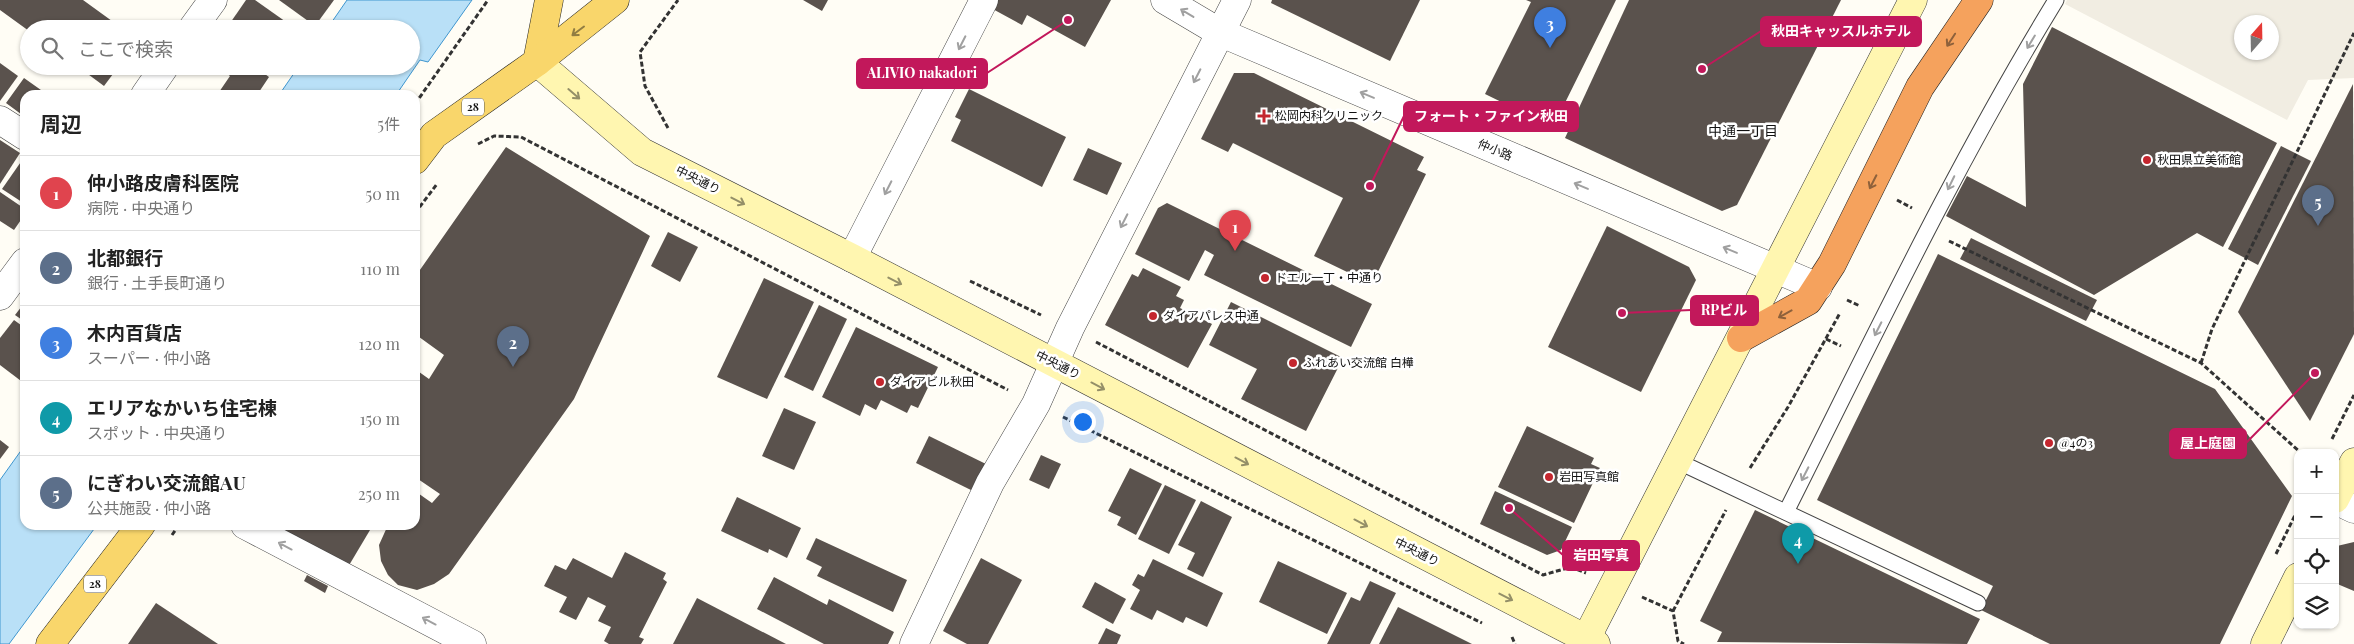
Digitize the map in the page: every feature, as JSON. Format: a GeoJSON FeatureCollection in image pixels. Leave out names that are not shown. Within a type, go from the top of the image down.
{"type":"FeatureCollection","features":[{"type":"Feature","properties":{"kind":"highway"},"geometry":{"type":"LineString","coordinates":[[1741,338],[1808,301],[1818,287],[1832,264],[1920,87],[1979,0]]}},
{"type":"Feature","properties":{"kind":"main road"},"geometry":{"type":"LineString","coordinates":[[537,62],[549,0]]}},
{"type":"Feature","properties":{"kind":"main road","name":"28"},"geometry":{"type":"LineString","coordinates":[[420,153],[434,135],[537,62],[615,0]]}},
{"type":"Feature","properties":{"kind":"main road","name":"28"},"geometry":{"type":"LineString","coordinates":[[50,644],[137,530]]}},
{"type":"Feature","properties":{"kind":"street"},"geometry":{"type":"LineString","coordinates":[[199,20],[213,0]]}},
{"type":"Feature","properties":{"kind":"street"},"geometry":{"type":"LineString","coordinates":[[852,258],[984,0]]}},
{"type":"Feature","properties":{"kind":"street","name":"仲小路"},"geometry":{"type":"LineString","coordinates":[[1164,0],[1219,32],[1818,287]]}},
{"type":"Feature","properties":{"kind":"street"},"geometry":{"type":"LineString","coordinates":[[914,644],[990,483],[1036,404],[1070,328],[1219,32],[1237,0]]}},
{"type":"Feature","properties":{"kind":"street"},"geometry":{"type":"LineString","coordinates":[[1587,642],[1614,584],[1912,0]]}},
{"type":"Feature","properties":{"kind":"street","name":"中央通り"},"geometry":{"type":"LineString","coordinates":[[537,62],[642,152],[852,258],[1587,642]]}},
{"type":"Feature","properties":{"kind":"street"},"geometry":{"type":"LineString","coordinates":[[148,90],[159,75]]}},
{"type":"Feature","properties":{"kind":"street"},"geometry":{"type":"LineString","coordinates":[[0,120],[20,133]]}},
{"type":"Feature","properties":{"kind":"street"},"geometry":{"type":"LineString","coordinates":[[0,296],[20,269]]}},
{"type":"Feature","properties":{"kind":"street"},"geometry":{"type":"LineString","coordinates":[[2338,494],[2354,462]]}},
{"type":"Feature","properties":{"kind":"street"},"geometry":{"type":"LineString","coordinates":[[2339,502],[2354,509]]}},
{"type":"Feature","properties":{"kind":"street"},"geometry":{"type":"LineString","coordinates":[[255,530],[472,644]]}},
{"type":"Feature","properties":{"kind":"street"},"geometry":{"type":"LineString","coordinates":[[2265,644],[2294,584]]}},
{"type":"Feature","properties":{"kind":"lane"},"geometry":{"type":"LineString","coordinates":[[1786,512],[1928,230],[2006,81],[2056,0]]}},
{"type":"Feature","properties":{"kind":"lane"},"geometry":{"type":"LineString","coordinates":[[1678,460],[1978,603]]}},
{"type":"Feature","properties":{"kind":"path"},"geometry":{"type":"LineString","coordinates":[[420,97],[488,0]]}},
{"type":"Feature","properties":{"kind":"path"},"geometry":{"type":"LineString","coordinates":[[675,132],[667,128],[645,86],[640,52],[678,0]]}},
{"type":"Feature","properties":{"kind":"path"},"geometry":{"type":"LineString","coordinates":[[2201,363],[2212,329],[2354,33]]}},
{"type":"Feature","properties":{"kind":"path"},"geometry":{"type":"LineString","coordinates":[[477,145],[494,136],[521,136],[1036,404],[1486,625]]}},
{"type":"Feature","properties":{"kind":"path"},"geometry":{"type":"LineString","coordinates":[[420,207],[443,176]]}},
{"type":"Feature","properties":{"kind":"path"},"geometry":{"type":"LineString","coordinates":[[1892,197],[1918,212]]}},
{"type":"Feature","properties":{"kind":"path"},"geometry":{"type":"LineString","coordinates":[[1928,230],[2201,363],[2297,449]]}},
{"type":"Feature","properties":{"kind":"path"},"geometry":{"type":"LineString","coordinates":[[961,277],[1070,328],[1543,574],[1571,567],[1673,611],[1678,641],[1684,644]]}},
{"type":"Feature","properties":{"kind":"path"},"geometry":{"type":"LineString","coordinates":[[2330,444],[2354,395]]}},
{"type":"Feature","properties":{"kind":"path"},"geometry":{"type":"LineString","coordinates":[[1504,633],[1513,638],[1515,644]]}},
{"type":"Feature","properties":{"kind":"shaded area"},"geometry":{"type":"Polygon","coordinates":[[[2067,0],[2354,0],[2354,78],[2308,80],[2287,120],[2065,4],[2067,0]]]}},
{"type":"Feature","properties":{"kind":"water"},"geometry":{"type":"Polygon","coordinates":[[[347,0],[472,0],[428,62],[420,60],[420,20],[333,20],[347,0]]]}},
{"type":"Feature","properties":{"kind":"water"},"geometry":{"type":"Polygon","coordinates":[[[293,75],[410,75],[399,90],[282,90],[293,75]]]}},
{"type":"Feature","properties":{"kind":"water"},"geometry":{"type":"Polygon","coordinates":[[[20,452],[20,530],[93,530],[9,644],[0,644],[0,480],[20,452]]]}},
{"type":"Feature","properties":{"kind":"building"},"geometry":{"type":"Polygon","coordinates":[[[0,0],[83,0],[111,20],[20,20],[20,24],[0,10],[0,0]]]}},
{"type":"Feature","properties":{"kind":"building"},"geometry":{"type":"Polygon","coordinates":[[[246,0],[255,0],[283,20],[232,20],[246,0]]]}},
{"type":"Feature","properties":{"kind":"building"},"geometry":{"type":"Polygon","coordinates":[[[279,0],[334,0],[319,20],[307,20],[279,0]]]}},
{"type":"Feature","properties":{"kind":"building"},"geometry":{"type":"Polygon","coordinates":[[[803,0],[828,0],[822,11],[803,0]]]}},
{"type":"Feature","properties":{"kind":"building"},"geometry":{"type":"Polygon","coordinates":[[[993,0],[1111,0],[1085,47],[1027,15],[1022,25],[989,7],[993,0]]]}},
{"type":"Feature","properties":{"kind":"building"},"geometry":{"type":"Polygon","coordinates":[[[1272,0],[1420,0],[1390,61],[1271,3],[1272,0]]]}},
{"type":"Feature","properties":{"kind":"building"},"geometry":{"type":"Polygon","coordinates":[[[1526,0],[1616,0],[1553,127],[1485,94],[1531,2],[1526,0]]]}},
{"type":"Feature","properties":{"kind":"building"},"geometry":{"type":"Polygon","coordinates":[[[1629,0],[1841,0],[1737,205],[1722,211],[1565,138],[1629,0]]]}},
{"type":"Feature","properties":{"kind":"building","name":"秋田県立美術館"},"geometry":{"type":"Polygon","coordinates":[[[2052,27],[2277,143],[2223,247],[2197,233],[2094,295],[1946,216],[1967,176],[2026,207],[2023,84],[2052,27]]]}},
{"type":"Feature","properties":{"kind":"building"},"geometry":{"type":"Polygon","coordinates":[[[0,63],[18,76],[0,101],[0,63]]]}},
{"type":"Feature","properties":{"kind":"building"},"geometry":{"type":"Polygon","coordinates":[[[1234,73],[1254,73],[1424,157],[1417,170],[1426,174],[1372,284],[1314,256],[1343,198],[1233,143],[1228,152],[1201,139],[1234,73]]]}},
{"type":"Feature","properties":{"kind":"building"},"geometry":{"type":"Polygon","coordinates":[[[89,75],[112,75],[104,86],[89,75]]]}},
{"type":"Feature","properties":{"kind":"building"},"geometry":{"type":"Polygon","coordinates":[[[229,75],[266,75],[269,77],[260,90],[220,90],[230,76],[229,75]]]}},
{"type":"Feature","properties":{"kind":"building"},"geometry":{"type":"Polygon","coordinates":[[[24,78],[41,90],[20,90],[20,113],[6,103],[24,78]]]}},
{"type":"Feature","properties":{"kind":"building"},"geometry":{"type":"Polygon","coordinates":[[[2353,84],[2354,334],[2310,421],[2238,312],[2353,84]]]}},
{"type":"Feature","properties":{"kind":"building"},"geometry":{"type":"Polygon","coordinates":[[[969,89],[1066,137],[1042,187],[951,141],[961,120],[955,117],[969,89]]]}},
{"type":"Feature","properties":{"kind":"building"},"geometry":{"type":"Polygon","coordinates":[[[0,140],[20,153],[0,184],[0,140]]]}},
{"type":"Feature","properties":{"kind":"building"},"geometry":{"type":"Polygon","coordinates":[[[2281,146],[2311,161],[2258,265],[2228,249],[2281,146]]]}},
{"type":"Feature","properties":{"kind":"building"},"geometry":{"type":"Polygon","coordinates":[[[506,147],[650,236],[574,399],[449,574],[434,584],[417,590],[398,585],[388,575],[381,561],[379,545],[386,530],[420,530],[420,495],[432,503],[440,494],[420,480],[420,373],[429,379],[444,355],[420,338],[420,270],[506,147]]]}},
{"type":"Feature","properties":{"kind":"building"},"geometry":{"type":"Polygon","coordinates":[[[1088,148],[1122,163],[1107,195],[1073,180],[1088,148]]]}},
{"type":"Feature","properties":{"kind":"building"},"geometry":{"type":"Polygon","coordinates":[[[20,163],[20,201],[2,189],[20,163]]]}},
{"type":"Feature","properties":{"kind":"building"},"geometry":{"type":"Polygon","coordinates":[[[0,192],[20,206],[20,221],[14,230],[0,221],[0,192]]]}},
{"type":"Feature","properties":{"kind":"building","name":"ドエル一丁・中通り"},"geometry":{"type":"Polygon","coordinates":[[[1167,203],[1372,304],[1351,347],[1204,275],[1214,255],[1205,250],[1189,281],[1135,254],[1158,208],[1167,203]]]}},
{"type":"Feature","properties":{"kind":"building"},"geometry":{"type":"Polygon","coordinates":[[[1607,226],[1689,267],[1696,280],[1641,392],[1548,347],[1607,226]]]}},
{"type":"Feature","properties":{"kind":"building"},"geometry":{"type":"Polygon","coordinates":[[[668,232],[698,247],[680,282],[651,266],[668,232]]]}},
{"type":"Feature","properties":{"kind":"building"},"geometry":{"type":"Polygon","coordinates":[[[1971,238],[2097,300],[2086,321],[1960,259],[1971,238]]]}},
{"type":"Feature","properties":{"kind":"building","name":"@4の3"},"geometry":{"type":"Polygon","coordinates":[[[1938,254],[2215,389],[2292,496],[2220,644],[2050,644],[1981,610],[1993,586],[1817,500],[1938,254]]]}},
{"type":"Feature","properties":{"kind":"building","name":"ダイアパレス中通"},"geometry":{"type":"Polygon","coordinates":[[[1143,268],[1181,287],[1176,296],[1184,300],[1180,308],[1212,324],[1188,368],[1105,325],[1132,274],[1138,277],[1143,268]]]}},
{"type":"Feature","properties":{"kind":"building"},"geometry":{"type":"Polygon","coordinates":[[[764,278],[814,302],[767,399],[717,377],[764,278]]]}},
{"type":"Feature","properties":{"kind":"building","name":"ふれあい交流館 白樺"},"geometry":{"type":"Polygon","coordinates":[[[1231,302],[1343,358],[1306,431],[1241,399],[1257,369],[1209,345],[1231,302]]]}},
{"type":"Feature","properties":{"kind":"building"},"geometry":{"type":"Polygon","coordinates":[[[819,305],[847,319],[813,391],[784,377],[819,305]]]}},
{"type":"Feature","properties":{"kind":"building"},"geometry":{"type":"Polygon","coordinates":[[[20,308],[20,318],[15,315],[20,308]]]}},
{"type":"Feature","properties":{"kind":"building"},"geometry":{"type":"Polygon","coordinates":[[[14,320],[20,324],[20,380],[0,365],[0,338],[14,320]]]}},
{"type":"Feature","properties":{"kind":"building","name":"ダイアビル秋田"},"geometry":{"type":"Polygon","coordinates":[[[856,327],[938,367],[918,408],[911,405],[907,413],[881,400],[876,410],[865,404],[860,416],[822,397],[856,327]]]}},
{"type":"Feature","properties":{"kind":"building"},"geometry":{"type":"Polygon","coordinates":[[[784,408],[816,422],[794,470],[762,456],[784,408]]]}},
{"type":"Feature","properties":{"kind":"building","name":"岩田写真館"},"geometry":{"type":"Polygon","coordinates":[[[1527,426],[1594,458],[1591,464],[1600,468],[1574,523],[1498,487],[1527,426]]]}},
{"type":"Feature","properties":{"kind":"building"},"geometry":{"type":"Polygon","coordinates":[[[929,436],[988,465],[975,492],[916,463],[929,436]]]}},
{"type":"Feature","properties":{"kind":"building"},"geometry":{"type":"Polygon","coordinates":[[[0,440],[9,447],[0,459],[0,440]]]}},
{"type":"Feature","properties":{"kind":"building"},"geometry":{"type":"Polygon","coordinates":[[[1041,455],[1061,464],[1049,489],[1029,480],[1041,455]]]}},
{"type":"Feature","properties":{"kind":"building"},"geometry":{"type":"Polygon","coordinates":[[[1130,468],[1162,484],[1136,535],[1117,525],[1121,517],[1108,511],[1130,468]]]}},
{"type":"Feature","properties":{"kind":"building"},"geometry":{"type":"Polygon","coordinates":[[[1165,485],[1196,500],[1169,554],[1138,539],[1165,485]]]}},
{"type":"Feature","properties":{"kind":"building"},"geometry":{"type":"Polygon","coordinates":[[[1495,491],[1572,527],[1561,550],[1547,555],[1480,524],[1495,491]]]}},
{"type":"Feature","properties":{"kind":"building"},"geometry":{"type":"Polygon","coordinates":[[[737,497],[801,528],[787,558],[769,549],[768,553],[721,531],[737,497]]]}},
{"type":"Feature","properties":{"kind":"building"},"geometry":{"type":"Polygon","coordinates":[[[1201,501],[1232,517],[1203,577],[1187,569],[1195,553],[1178,545],[1201,501]]]}},
{"type":"Feature","properties":{"kind":"building"},"geometry":{"type":"Polygon","coordinates":[[[1755,510],[1980,619],[1967,644],[1717,642],[1722,632],[1700,621],[1755,510]]]}},
{"type":"Feature","properties":{"kind":"building"},"geometry":{"type":"Polygon","coordinates":[[[283,530],[370,530],[348,567],[283,530]]]}},
{"type":"Feature","properties":{"kind":"building"},"geometry":{"type":"Polygon","coordinates":[[[816,538],[907,580],[893,612],[817,576],[822,567],[806,559],[816,538]]]}},
{"type":"Feature","properties":{"kind":"building"},"geometry":{"type":"Polygon","coordinates":[[[2354,542],[2354,591],[2339,585],[2339,546],[2354,542]]]}},
{"type":"Feature","properties":{"kind":"building"},"geometry":{"type":"Polygon","coordinates":[[[625,552],[666,573],[663,579],[667,582],[639,637],[644,639],[641,644],[609,644],[604,641],[611,627],[598,621],[606,606],[588,597],[576,620],[559,612],[567,597],[544,586],[555,565],[566,570],[573,558],[612,578],[625,552]]]}},
{"type":"Feature","properties":{"kind":"building"},"geometry":{"type":"Polygon","coordinates":[[[981,558],[1022,580],[988,644],[967,644],[943,631],[981,558]]]}},
{"type":"Feature","properties":{"kind":"building"},"geometry":{"type":"Polygon","coordinates":[[[1153,559],[1223,593],[1207,627],[1186,617],[1183,623],[1157,610],[1152,620],[1130,609],[1140,590],[1132,585],[1138,574],[1144,577],[1153,559]]]}},
{"type":"Feature","properties":{"kind":"building"},"geometry":{"type":"Polygon","coordinates":[[[1278,561],[1347,593],[1327,634],[1259,602],[1278,561]]]}},
{"type":"Feature","properties":{"kind":"building"},"geometry":{"type":"Polygon","coordinates":[[[307,575],[328,586],[325,593],[304,581],[307,575]]]}},
{"type":"Feature","properties":{"kind":"building"},"geometry":{"type":"Polygon","coordinates":[[[774,577],[827,605],[829,599],[894,632],[888,644],[824,644],[757,609],[774,577]]]}},
{"type":"Feature","properties":{"kind":"building"},"geometry":{"type":"Polygon","coordinates":[[[1370,581],[1396,593],[1370,644],[1327,644],[1351,597],[1360,601],[1370,581]]]}},
{"type":"Feature","properties":{"kind":"building"},"geometry":{"type":"Polygon","coordinates":[[[1095,582],[1126,599],[1113,624],[1082,607],[1095,582]]]}},
{"type":"Feature","properties":{"kind":"building"},"geometry":{"type":"Polygon","coordinates":[[[697,598],[786,644],[673,644],[697,598]]]}},
{"type":"Feature","properties":{"kind":"building"},"geometry":{"type":"Polygon","coordinates":[[[156,603],[218,644],[128,644],[156,603]]]}},
{"type":"Feature","properties":{"kind":"building"},"geometry":{"type":"Polygon","coordinates":[[[1398,607],[1472,644],[1379,644],[1398,607]]]}},
{"type":"Feature","properties":{"kind":"building"},"geometry":{"type":"Polygon","coordinates":[[[1106,628],[1121,635],[1117,644],[1098,644],[1106,628]]]}},
{"type":"Feature","properties":{"kind":"place","name":"ALIVIO nakadori"},"geometry":{"type":"Point","coordinates":[1068,20]}},
{"type":"Feature","properties":{"kind":"place","name":"木内百貨店"},"geometry":{"type":"Point","coordinates":[1550,48]}},
{"type":"Feature","properties":{"kind":"place","name":"秋田キャッスルホテル"},"geometry":{"type":"Point","coordinates":[1702,69]}},
{"type":"Feature","properties":{"kind":"place","name":"松岡内科クリニック"},"geometry":{"type":"Point","coordinates":[1264,116]}},
{"type":"Feature","properties":{"kind":"place","name":"秋田県立美術館"},"geometry":{"type":"Point","coordinates":[2147,160]}},
{"type":"Feature","properties":{"kind":"place","name":"フォート・ファイン秋田"},"geometry":{"type":"Point","coordinates":[1370,186]}},
{"type":"Feature","properties":{"kind":"place","name":"にぎわい交流館AU"},"geometry":{"type":"Point","coordinates":[2318,226]}},
{"type":"Feature","properties":{"kind":"place","name":"仲小路皮膚科医院"},"geometry":{"type":"Point","coordinates":[1235,251]}},
{"type":"Feature","properties":{"kind":"place","name":"ドエル一丁・中通り"},"geometry":{"type":"Point","coordinates":[1265,278]}},
{"type":"Feature","properties":{"kind":"place","name":"RPビル"},"geometry":{"type":"Point","coordinates":[1622,313]}},
{"type":"Feature","properties":{"kind":"place","name":"ダイアパレス中通"},"geometry":{"type":"Point","coordinates":[1153,316]}},
{"type":"Feature","properties":{"kind":"place","name":"ふれあい交流館 白樺"},"geometry":{"type":"Point","coordinates":[1293,363]}},
{"type":"Feature","properties":{"kind":"place","name":"北都銀行"},"geometry":{"type":"Point","coordinates":[513,367]}},
{"type":"Feature","properties":{"kind":"place","name":"屋上庭園"},"geometry":{"type":"Point","coordinates":[2315,373]}},
{"type":"Feature","properties":{"kind":"place","name":"ダイアビル秋田"},"geometry":{"type":"Point","coordinates":[880,382]}},
{"type":"Feature","properties":{"kind":"place","name":"@4の3"},"geometry":{"type":"Point","coordinates":[2049,443]}},
{"type":"Feature","properties":{"kind":"place","name":"岩田写真館"},"geometry":{"type":"Point","coordinates":[1549,477]}},
{"type":"Feature","properties":{"kind":"place","name":"岩田写真"},"geometry":{"type":"Point","coordinates":[1509,508]}},
{"type":"Feature","properties":{"kind":"place","name":"エリアなかいち住宅棟"},"geometry":{"type":"Point","coordinates":[1798,564]}},
{"type":"Feature","properties":{"kind":"district","name":"中通一丁目"},"geometry":{"type":"Point","coordinates":[1743,131]}}]}
